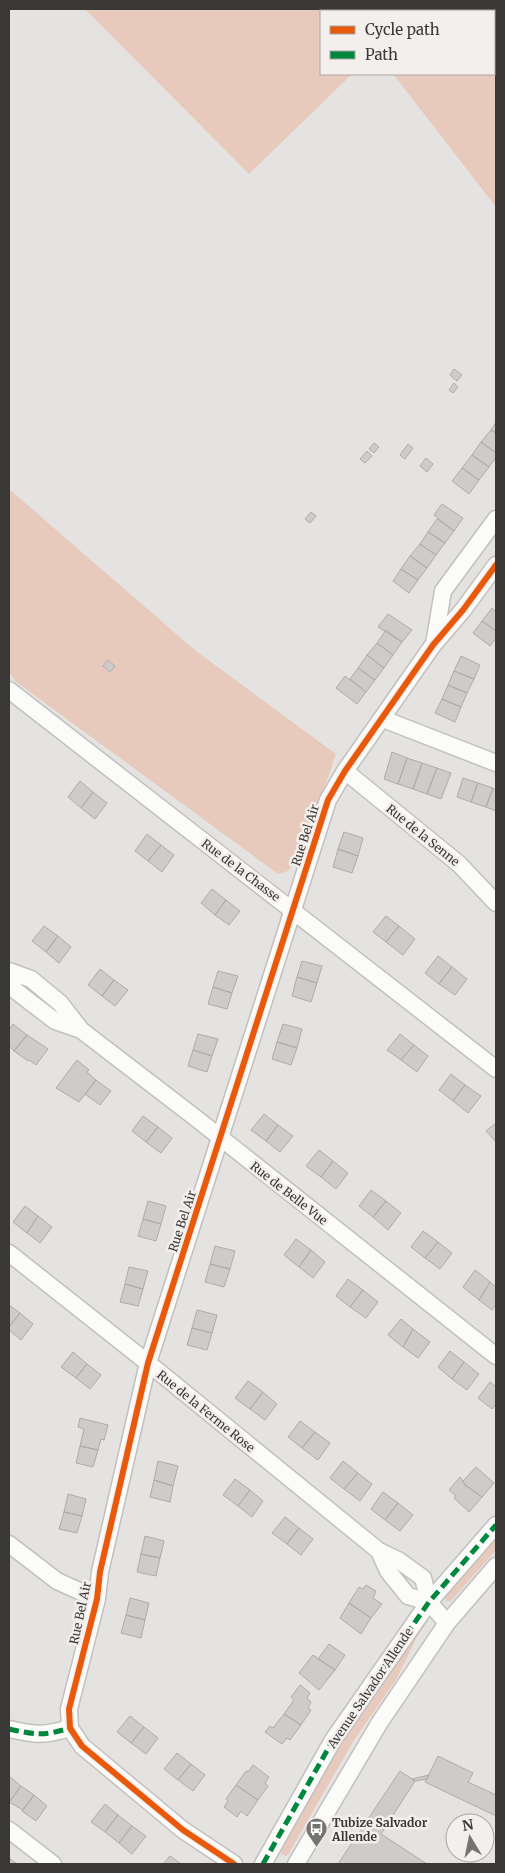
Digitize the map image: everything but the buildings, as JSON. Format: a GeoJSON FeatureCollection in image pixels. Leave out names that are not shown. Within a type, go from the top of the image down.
{"type":"FeatureCollection","features":[{"type":"Feature","properties":{"kind":"street","name":"Rue Bel Air"},"geometry":{"type":"LineString","coordinates":[[433,645],[444,591],[496,520]]}},
{"type":"Feature","properties":{"kind":"street","name":"Rue Bel Air"},"geometry":{"type":"LineString","coordinates":[[70,1728],[69,1709],[97,1599],[100,1572],[148,1363],[328,800],[345,771],[433,645],[463,610],[496,565]]}},
{"type":"Feature","properties":{"kind":"street","name":"Rue de la Chasse"},"geometry":{"type":"LineString","coordinates":[[9,690],[496,1069]]}},
{"type":"Feature","properties":{"kind":"street"},"geometry":{"type":"LineString","coordinates":[[383,719],[496,763]]}},
{"type":"Feature","properties":{"kind":"street","name":"Rue de la Senne"},"geometry":{"type":"LineString","coordinates":[[345,771],[459,864],[496,903]]}},
{"type":"Feature","properties":{"kind":"street","name":"Rue de Belle Vue"},"geometry":{"type":"LineString","coordinates":[[9,971],[31,979],[60,1003],[81,1030],[496,1356]]}},
{"type":"Feature","properties":{"kind":"street","name":"Rue de Belle Vue"},"geometry":{"type":"LineString","coordinates":[[9,982],[16,991],[55,1021],[81,1030]]}},
{"type":"Feature","properties":{"kind":"street","name":"Rue de la Ferme Rose"},"geometry":{"type":"LineString","coordinates":[[9,1253],[148,1363],[379,1551],[398,1560],[423,1578],[429,1602],[447,1623]]}},
{"type":"Feature","properties":{"kind":"street","name":"Avenue Salvador Allende"},"geometry":{"type":"LineString","coordinates":[[263,1864],[333,1740],[429,1602],[496,1526]]}},
{"type":"Feature","properties":{"kind":"street"},"geometry":{"type":"LineString","coordinates":[[9,1544],[57,1581],[97,1599]]}},
{"type":"Feature","properties":{"kind":"street"},"geometry":{"type":"LineString","coordinates":[[296,1864],[380,1722],[447,1623],[496,1566]]}},
{"type":"Feature","properties":{"kind":"street"},"geometry":{"type":"LineString","coordinates":[[9,1729],[36,1735],[49,1734],[70,1728],[82,1746],[183,1830],[234,1864]]}},
{"type":"Feature","properties":{"kind":"street"},"geometry":{"type":"LineString","coordinates":[[9,1830],[54,1864]]}},
{"type":"Feature","properties":{"kind":"shaded area"},"geometry":{"type":"Polygon","coordinates":[[[85,9],[496,9],[496,207],[394,75],[495,75],[495,10],[320,10],[320,75],[351,75],[249,174],[85,9]]]}},
{"type":"Feature","properties":{"kind":"shaded area"},"geometry":{"type":"Polygon","coordinates":[[[9,489],[196,651],[336,754],[302,852],[288,871],[278,874],[15,681],[9,672],[9,489]]]}},
{"type":"Feature","properties":{"kind":"shaded area"},"geometry":{"type":"Polygon","coordinates":[[[496,1532],[496,1550],[451,1601],[446,1601],[443,1593],[496,1532]]]}},
{"type":"Feature","properties":{"kind":"shaded area"},"geometry":{"type":"Polygon","coordinates":[[[425,1615],[428,1621],[417,1637],[396,1680],[354,1740],[289,1853],[286,1856],[281,1854],[280,1848],[346,1732],[425,1615]]]}},
{"type":"Feature","properties":{"kind":"marked path"},"geometry":{"type":"LineString","coordinates":[[263,1864],[333,1740],[429,1602],[496,1525]]}},
{"type":"Feature","properties":{"kind":"marked path"},"geometry":{"type":"LineString","coordinates":[[9,1729],[40,1734],[70,1728]]}},
{"type":"Feature","properties":{"kind":"cycle path"},"geometry":{"type":"LineString","coordinates":[[234,1864],[183,1830],[82,1746],[70,1728],[69,1709],[97,1599],[100,1572],[148,1363],[328,800],[345,771],[433,645],[463,610],[496,565]]}},
{"type":"Feature","properties":{"kind":"place","name":"Tubize Salvador Allende"},"geometry":{"type":"Point","coordinates":[316,1848]}}]}
